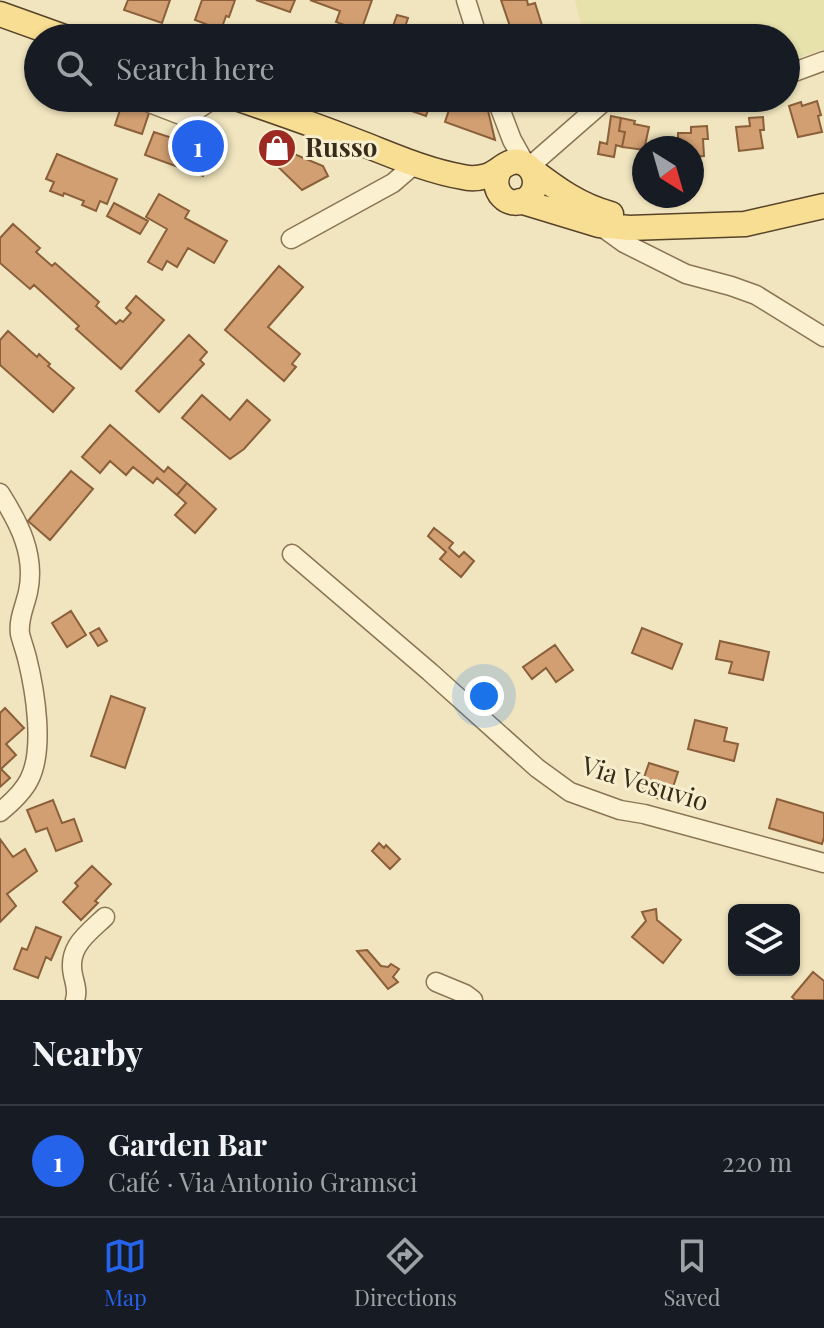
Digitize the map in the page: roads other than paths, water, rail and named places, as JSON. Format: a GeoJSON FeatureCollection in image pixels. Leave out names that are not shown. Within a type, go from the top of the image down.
{"type":"FeatureCollection","features":[{"type":"Feature","properties":{"kind":"main road"},"geometry":{"type":"LineString","coordinates":[[0,14],[28,24]]}},
{"type":"Feature","properties":{"kind":"main road"},"geometry":{"type":"LineString","coordinates":[[274,112],[415,164],[464,178],[485,177],[515,162],[529,168],[581,204],[660,227]]}},
{"type":"Feature","properties":{"kind":"main road"},"geometry":{"type":"LineString","coordinates":[[501,168],[496,186],[499,193],[512,200],[527,198],[534,189],[535,181],[529,168]]}},
{"type":"Feature","properties":{"kind":"main road"},"geometry":{"type":"LineString","coordinates":[[464,178],[481,190],[512,200],[599,225],[629,228],[745,224],[824,206]]}},
{"type":"Feature","properties":{"kind":"street"},"geometry":{"type":"LineString","coordinates":[[466,0],[474,24]]}},
{"type":"Feature","properties":{"kind":"street"},"geometry":{"type":"LineString","coordinates":[[800,70],[824,61]]}},
{"type":"Feature","properties":{"kind":"street"},"geometry":{"type":"LineString","coordinates":[[173,112],[186,117],[194,112]]}},
{"type":"Feature","properties":{"kind":"street"},"geometry":{"type":"LineString","coordinates":[[501,112],[512,140],[529,168],[592,112]]}},
{"type":"Feature","properties":{"kind":"street"},"geometry":{"type":"LineString","coordinates":[[291,239],[393,183],[415,164]]}},
{"type":"Feature","properties":{"kind":"street"},"geometry":{"type":"LineString","coordinates":[[599,225],[624,243],[686,274],[756,295],[824,337]]}},
{"type":"Feature","properties":{"kind":"street"},"geometry":{"type":"LineString","coordinates":[[0,493],[21,530],[28,550],[31,577],[20,632],[32,684],[38,734],[29,782],[0,812]]}},
{"type":"Feature","properties":{"kind":"street","name":"Via Vesuvio"},"geometry":{"type":"LineString","coordinates":[[292,554],[537,768],[570,792],[620,810],[824,863]]}},
{"type":"Feature","properties":{"kind":"street"},"geometry":{"type":"LineString","coordinates":[[0,625],[20,632]]}},
{"type":"Feature","properties":{"kind":"street"},"geometry":{"type":"LineString","coordinates":[[75,1000],[77,994],[70,964],[77,944],[105,917]]}},
{"type":"Feature","properties":{"kind":"street"},"geometry":{"type":"LineString","coordinates":[[436,982],[473,1000]]}},
{"type":"Feature","properties":{"kind":"place","name":"Garden Bar"},"geometry":{"type":"Point","coordinates":[198,146]}},
{"type":"Feature","properties":{"kind":"place","name":"Russo"},"geometry":{"type":"Point","coordinates":[277,148]}}]}
